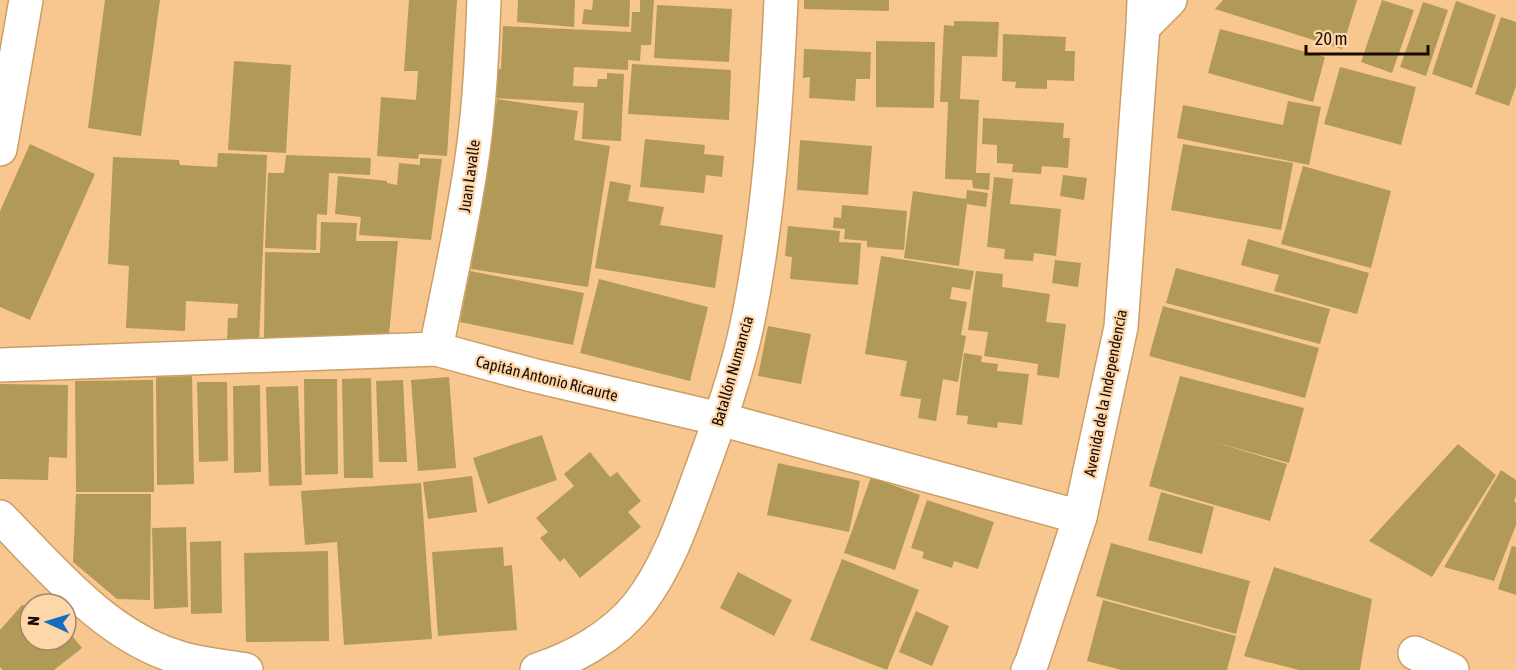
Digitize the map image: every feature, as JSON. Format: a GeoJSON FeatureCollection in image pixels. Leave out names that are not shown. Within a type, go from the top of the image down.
{"type":"FeatureCollection","features":[{"type":"Feature","properties":{"kind":"street"},"geometry":{"type":"LineString","coordinates":[[0,149],[26,0]]}},
{"type":"Feature","properties":{"kind":"street","name":"Juan Lavalle"},"geometry":{"type":"LineString","coordinates":[[436,349],[462,223],[473,151],[481,74],[484,0]]}},
{"type":"Feature","properties":{"kind":"street","name":"Batallón Numancia"},"geometry":{"type":"LineString","coordinates":[[537,670],[566,660],[612,631],[638,606],[657,577],[677,536],[720,419],[746,326],[765,212],[778,72],[781,0]]}},
{"type":"Feature","properties":{"kind":"street"},"geometry":{"type":"LineString","coordinates":[[1144,13],[1170,0]]}},
{"type":"Feature","properties":{"kind":"street","name":"Avenida de la Independencia"},"geometry":{"type":"LineString","coordinates":[[1028,670],[1080,517],[1121,327],[1144,13]]}},
{"type":"Feature","properties":{"kind":"street","name":"Capitán Antonio Ricaurte"},"geometry":{"type":"LineString","coordinates":[[0,364],[436,349],[532,375],[720,419],[1080,517]]}},
{"type":"Feature","properties":{"kind":"street"},"geometry":{"type":"LineString","coordinates":[[0,518],[95,611],[138,640],[174,656],[246,670]]}},
{"type":"Feature","properties":{"kind":"street"},"geometry":{"type":"LineString","coordinates":[[1415,653],[1452,670]]}},
{"type":"Feature","properties":{"kind":"building"},"geometry":{"type":"Polygon","coordinates":[[[105,0],[160,0],[141,136],[88,128],[105,0]]]}},
{"type":"Feature","properties":{"kind":"building"},"geometry":{"type":"Polygon","coordinates":[[[409,0],[457,0],[447,156],[419,154],[418,159],[377,156],[381,97],[416,100],[418,71],[404,71],[409,0]]]}},
{"type":"Feature","properties":{"kind":"building"},"geometry":{"type":"Polygon","coordinates":[[[518,0],[575,0],[574,27],[517,22],[518,0]]]}},
{"type":"Feature","properties":{"kind":"building"},"geometry":{"type":"Polygon","coordinates":[[[593,0],[630,0],[629,27],[582,24],[584,9],[592,10],[593,0]]]}},
{"type":"Feature","properties":{"kind":"building"},"geometry":{"type":"Polygon","coordinates":[[[640,0],[654,0],[651,45],[641,45],[640,61],[628,60],[628,70],[574,67],[573,86],[597,87],[598,79],[607,79],[607,73],[624,74],[621,141],[582,139],[584,103],[494,98],[496,69],[501,69],[503,26],[631,32],[632,12],[640,12],[640,0]]]}},
{"type":"Feature","properties":{"kind":"building"},"geometry":{"type":"Polygon","coordinates":[[[804,0],[889,0],[889,11],[804,9],[804,0]]]}},
{"type":"Feature","properties":{"kind":"building"},"geometry":{"type":"Polygon","coordinates":[[[1223,0],[1357,0],[1342,49],[1215,9],[1223,0]]]}},
{"type":"Feature","properties":{"kind":"building"},"geometry":{"type":"Polygon","coordinates":[[[1382,0],[1414,10],[1392,73],[1361,62],[1382,0]]]}},
{"type":"Feature","properties":{"kind":"building"},"geometry":{"type":"Polygon","coordinates":[[[1456,1],[1496,15],[1472,88],[1432,74],[1456,1]]]}},
{"type":"Feature","properties":{"kind":"building"},"geometry":{"type":"Polygon","coordinates":[[[1423,2],[1448,10],[1426,76],[1400,67],[1423,2]]]}},
{"type":"Feature","properties":{"kind":"building"},"geometry":{"type":"Polygon","coordinates":[[[657,5],[732,9],[729,62],[654,58],[657,5]]]}},
{"type":"Feature","properties":{"kind":"building"},"geometry":{"type":"Polygon","coordinates":[[[1501,17],[1516,22],[1516,86],[1509,106],[1475,94],[1501,17]]]}},
{"type":"Feature","properties":{"kind":"building"},"geometry":{"type":"Polygon","coordinates":[[[954,21],[999,22],[997,57],[962,56],[960,99],[979,100],[976,173],[990,173],[989,190],[973,188],[972,180],[945,179],[948,102],[940,102],[944,25],[954,26],[954,21]]]}},
{"type":"Feature","properties":{"kind":"building"},"geometry":{"type":"Polygon","coordinates":[[[1220,29],[1325,57],[1313,102],[1208,73],[1220,29]]]}},
{"type":"Feature","properties":{"kind":"building"},"geometry":{"type":"Polygon","coordinates":[[[1003,34],[1066,37],[1065,51],[1075,51],[1074,81],[1047,80],[1047,89],[1015,88],[1016,82],[1002,81],[1003,34]]]}},
{"type":"Feature","properties":{"kind":"building"},"geometry":{"type":"Polygon","coordinates":[[[876,41],[935,42],[934,108],[876,107],[876,41]]]}},
{"type":"Feature","properties":{"kind":"building"},"geometry":{"type":"Polygon","coordinates":[[[804,49],[871,52],[870,79],[856,79],[855,101],[809,98],[810,77],[803,78],[804,49]]]}},
{"type":"Feature","properties":{"kind":"building"},"geometry":{"type":"Polygon","coordinates":[[[234,61],[291,65],[286,153],[228,150],[234,61]]]}},
{"type":"Feature","properties":{"kind":"building"},"geometry":{"type":"Polygon","coordinates":[[[632,64],[731,70],[729,120],[628,114],[632,64]]]}},
{"type":"Feature","properties":{"kind":"building"},"geometry":{"type":"Polygon","coordinates":[[[1340,67],[1416,87],[1401,145],[1324,124],[1340,67]]]}},
{"type":"Feature","properties":{"kind":"building"},"geometry":{"type":"Polygon","coordinates":[[[497,99],[578,111],[574,140],[610,146],[588,287],[471,269],[497,99]]]}},
{"type":"Feature","properties":{"kind":"building"},"geometry":{"type":"Polygon","coordinates":[[[1288,101],[1321,107],[1309,165],[1177,138],[1183,105],[1283,125],[1288,101]]]}},
{"type":"Feature","properties":{"kind":"building"},"geometry":{"type":"Polygon","coordinates":[[[983,118],[1064,123],[1063,138],[1070,138],[1068,168],[1042,166],[1041,174],[1012,172],[1013,164],[997,163],[997,145],[982,144],[983,118]]]}},
{"type":"Feature","properties":{"kind":"building"},"geometry":{"type":"Polygon","coordinates":[[[645,139],[705,145],[704,154],[724,156],[722,177],[706,175],[704,193],[640,187],[645,139]]]}},
{"type":"Feature","properties":{"kind":"building"},"geometry":{"type":"Polygon","coordinates":[[[800,140],[872,146],[868,195],[797,190],[800,140]]]}},
{"type":"Feature","properties":{"kind":"building"},"geometry":{"type":"Polygon","coordinates":[[[30,144],[95,174],[30,320],[0,307],[0,211],[30,144]]]}},
{"type":"Feature","properties":{"kind":"building"},"geometry":{"type":"Polygon","coordinates":[[[1183,144],[1293,163],[1281,230],[1171,210],[1183,144]]]}},
{"type":"Feature","properties":{"kind":"building"},"geometry":{"type":"Polygon","coordinates":[[[218,153],[267,155],[259,342],[227,341],[228,318],[237,318],[238,304],[186,301],[185,331],[126,328],[129,266],[108,264],[113,157],[179,160],[180,165],[217,167],[218,153]]]}},
{"type":"Feature","properties":{"kind":"building"},"geometry":{"type":"Polygon","coordinates":[[[286,155],[371,158],[370,175],[329,173],[327,215],[317,214],[316,250],[265,248],[268,173],[284,173],[286,155]]]}},
{"type":"Feature","properties":{"kind":"building"},"geometry":{"type":"Polygon","coordinates":[[[420,158],[442,159],[431,240],[359,235],[361,217],[335,214],[338,176],[387,181],[387,183],[397,185],[399,163],[420,165],[420,158]]]}},
{"type":"Feature","properties":{"kind":"building"},"geometry":{"type":"Polygon","coordinates":[[[1303,166],[1391,191],[1371,268],[1281,244],[1303,166]]]}},
{"type":"Feature","properties":{"kind":"building"},"geometry":{"type":"Polygon","coordinates":[[[1063,175],[1087,178],[1084,200],[1060,196],[1063,175]]]}},
{"type":"Feature","properties":{"kind":"building"},"geometry":{"type":"Polygon","coordinates":[[[994,177],[1013,179],[1010,204],[1061,209],[1056,256],[1034,253],[1033,261],[1004,259],[1005,249],[987,247],[994,177]]]}},
{"type":"Feature","properties":{"kind":"building"},"geometry":{"type":"Polygon","coordinates":[[[610,181],[631,185],[628,201],[664,207],[660,225],[723,235],[715,288],[595,268],[610,181]]]}},
{"type":"Feature","properties":{"kind":"building"},"geometry":{"type":"Polygon","coordinates":[[[967,190],[988,193],[986,207],[967,204],[959,266],[904,258],[913,191],[966,199],[967,190]]]}},
{"type":"Feature","properties":{"kind":"building"},"geometry":{"type":"Polygon","coordinates":[[[842,205],[907,211],[904,250],[867,247],[867,241],[844,239],[845,229],[833,228],[834,217],[841,218],[842,205]]]}},
{"type":"Feature","properties":{"kind":"building"},"geometry":{"type":"Polygon","coordinates":[[[321,222],[357,223],[356,241],[398,241],[389,335],[341,339],[264,338],[265,252],[320,253],[321,222]]]}},
{"type":"Feature","properties":{"kind":"building"},"geometry":{"type":"Polygon","coordinates":[[[788,226],[840,231],[839,242],[861,243],[858,285],[790,279],[792,257],[785,256],[788,226]]]}},
{"type":"Feature","properties":{"kind":"building"},"geometry":{"type":"Polygon","coordinates":[[[1248,239],[1369,273],[1357,314],[1274,291],[1279,275],[1241,265],[1248,239]]]}},
{"type":"Feature","properties":{"kind":"building"},"geometry":{"type":"Polygon","coordinates":[[[881,256],[974,271],[970,290],[952,287],[950,299],[967,302],[961,335],[966,336],[958,382],[943,379],[936,421],[918,418],[921,399],[900,396],[907,361],[865,354],[881,256]]]}},
{"type":"Feature","properties":{"kind":"building"},"geometry":{"type":"Polygon","coordinates":[[[1055,260],[1081,263],[1078,287],[1052,283],[1055,260]]]}},
{"type":"Feature","properties":{"kind":"building"},"geometry":{"type":"Polygon","coordinates":[[[1176,268],[1330,309],[1320,344],[1166,303],[1176,268]]]}},
{"type":"Feature","properties":{"kind":"building"},"geometry":{"type":"Polygon","coordinates":[[[470,271],[584,293],[573,345],[460,322],[470,271]]]}},
{"type":"Feature","properties":{"kind":"building"},"geometry":{"type":"Polygon","coordinates":[[[976,271],[1003,274],[1002,287],[1050,294],[1046,322],[1066,324],[1059,378],[1037,375],[1038,364],[984,356],[988,332],[968,330],[976,271]]]}},
{"type":"Feature","properties":{"kind":"building"},"geometry":{"type":"Polygon","coordinates":[[[599,279],[708,307],[690,381],[580,353],[599,279]]]}},
{"type":"Feature","properties":{"kind":"building"},"geometry":{"type":"Polygon","coordinates":[[[1163,306],[1319,348],[1305,398],[1149,356],[1163,306]]]}},
{"type":"Feature","properties":{"kind":"building"},"geometry":{"type":"Polygon","coordinates":[[[768,326],[811,334],[801,384],[758,376],[768,326]]]}},
{"type":"Feature","properties":{"kind":"building"},"geometry":{"type":"Polygon","coordinates":[[[964,353],[982,356],[981,362],[998,364],[997,371],[1029,374],[1022,425],[998,422],[997,428],[967,424],[968,416],[956,415],[964,353]]]}},
{"type":"Feature","properties":{"kind":"building"},"geometry":{"type":"Polygon","coordinates":[[[192,376],[194,484],[157,485],[156,377],[192,376]]]}},
{"type":"Feature","properties":{"kind":"building"},"geometry":{"type":"Polygon","coordinates":[[[1180,376],[1304,408],[1289,463],[1214,442],[1287,464],[1270,521],[1149,486],[1180,376]]]}},
{"type":"Feature","properties":{"kind":"building"},"geometry":{"type":"Polygon","coordinates":[[[449,377],[456,468],[418,471],[411,380],[449,377]]]}},
{"type":"Feature","properties":{"kind":"building"},"geometry":{"type":"Polygon","coordinates":[[[371,378],[373,478],[344,478],[342,379],[371,378]]]}},
{"type":"Feature","properties":{"kind":"building"},"geometry":{"type":"Polygon","coordinates":[[[304,379],[337,379],[338,474],[305,475],[304,379]]]}},
{"type":"Feature","properties":{"kind":"building"},"geometry":{"type":"Polygon","coordinates":[[[153,380],[154,492],[76,492],[75,381],[153,380]]]}},
{"type":"Feature","properties":{"kind":"building"},"geometry":{"type":"Polygon","coordinates":[[[403,380],[407,462],[379,462],[376,381],[403,380]]]}},
{"type":"Feature","properties":{"kind":"building"},"geometry":{"type":"Polygon","coordinates":[[[197,382],[227,382],[228,461],[199,462],[197,382]]]}},
{"type":"Feature","properties":{"kind":"building"},"geometry":{"type":"Polygon","coordinates":[[[0,384],[68,385],[67,458],[49,457],[48,480],[0,479],[0,384]]]}},
{"type":"Feature","properties":{"kind":"building"},"geometry":{"type":"Polygon","coordinates":[[[260,385],[261,472],[234,473],[233,386],[260,385]]]}},
{"type":"Feature","properties":{"kind":"building"},"geometry":{"type":"Polygon","coordinates":[[[298,386],[302,485],[269,486],[266,387],[298,386]]]}},
{"type":"Feature","properties":{"kind":"building"},"geometry":{"type":"Polygon","coordinates":[[[542,435],[557,480],[488,504],[473,458],[542,435]]]}},
{"type":"Feature","properties":{"kind":"building"},"geometry":{"type":"Polygon","coordinates":[[[1458,444],[1496,475],[1432,577],[1369,541],[1458,444]]]}},
{"type":"Feature","properties":{"kind":"building"},"geometry":{"type":"Polygon","coordinates":[[[590,452],[610,477],[617,472],[641,501],[628,512],[641,527],[580,578],[564,558],[560,562],[540,538],[548,532],[536,518],[574,486],[564,474],[590,452]]]}},
{"type":"Feature","properties":{"kind":"building"},"geometry":{"type":"Polygon","coordinates":[[[778,463],[860,481],[849,532],[767,515],[778,463]]]}},
{"type":"Feature","properties":{"kind":"building"},"geometry":{"type":"Polygon","coordinates":[[[1501,470],[1516,480],[1514,501],[1516,503],[1516,525],[1494,581],[1444,567],[1501,470]]]}},
{"type":"Feature","properties":{"kind":"building"},"geometry":{"type":"Polygon","coordinates":[[[472,476],[477,512],[428,519],[423,482],[472,476]]]}},
{"type":"Feature","properties":{"kind":"building"},"geometry":{"type":"Polygon","coordinates":[[[871,477],[920,495],[895,570],[844,553],[871,477]]]}},
{"type":"Feature","properties":{"kind":"building"},"geometry":{"type":"Polygon","coordinates":[[[421,483],[432,639],[344,645],[337,542],[305,545],[301,491],[421,483]]]}},
{"type":"Feature","properties":{"kind":"building"},"geometry":{"type":"Polygon","coordinates":[[[1161,492],[1214,507],[1202,554],[1148,540],[1161,492]]]}},
{"type":"Feature","properties":{"kind":"building"},"geometry":{"type":"Polygon","coordinates":[[[76,494],[151,494],[150,600],[117,599],[73,562],[76,494]]]}},
{"type":"Feature","properties":{"kind":"building"},"geometry":{"type":"Polygon","coordinates":[[[927,500],[994,522],[978,569],[954,561],[952,568],[922,558],[924,552],[911,548],[927,500]]]}},
{"type":"Feature","properties":{"kind":"building"},"geometry":{"type":"Polygon","coordinates":[[[186,527],[188,607],[154,609],[152,528],[186,527]]]}},
{"type":"Feature","properties":{"kind":"building"},"geometry":{"type":"Polygon","coordinates":[[[221,541],[222,613],[191,614],[190,542],[221,541]]]}},
{"type":"Feature","properties":{"kind":"building"},"geometry":{"type":"Polygon","coordinates":[[[1111,543],[1250,581],[1236,634],[1096,596],[1111,543]]]}},
{"type":"Feature","properties":{"kind":"building"},"geometry":{"type":"Polygon","coordinates":[[[1512,546],[1516,547],[1516,595],[1498,589],[1512,546]]]}},
{"type":"Feature","properties":{"kind":"building"},"geometry":{"type":"Polygon","coordinates":[[[503,547],[504,566],[512,565],[517,630],[438,636],[432,552],[503,547]]]}},
{"type":"Feature","properties":{"kind":"building"},"geometry":{"type":"Polygon","coordinates":[[[328,551],[329,641],[246,642],[244,553],[328,551]]]}},
{"type":"Feature","properties":{"kind":"building"},"geometry":{"type":"Polygon","coordinates":[[[842,559],[919,590],[887,670],[810,640],[842,559]]]}},
{"type":"Feature","properties":{"kind":"building"},"geometry":{"type":"Polygon","coordinates":[[[1274,567],[1372,599],[1360,670],[1299,670],[1244,656],[1274,567]]]}},
{"type":"Feature","properties":{"kind":"building"},"geometry":{"type":"Polygon","coordinates":[[[738,572],[792,600],[774,636],[720,608],[738,572]]]}},
{"type":"Feature","properties":{"kind":"building"},"geometry":{"type":"Polygon","coordinates":[[[1103,600],[1236,636],[1227,670],[1121,670],[1087,661],[1103,600]]]}},
{"type":"Feature","properties":{"kind":"building"},"geometry":{"type":"Polygon","coordinates":[[[18,610],[18,652],[77,652],[54,670],[3,670],[0,667],[0,630],[18,610]]]}},
{"type":"Feature","properties":{"kind":"building"},"geometry":{"type":"Polygon","coordinates":[[[916,611],[949,626],[932,666],[899,652],[916,611]]]}}]}
